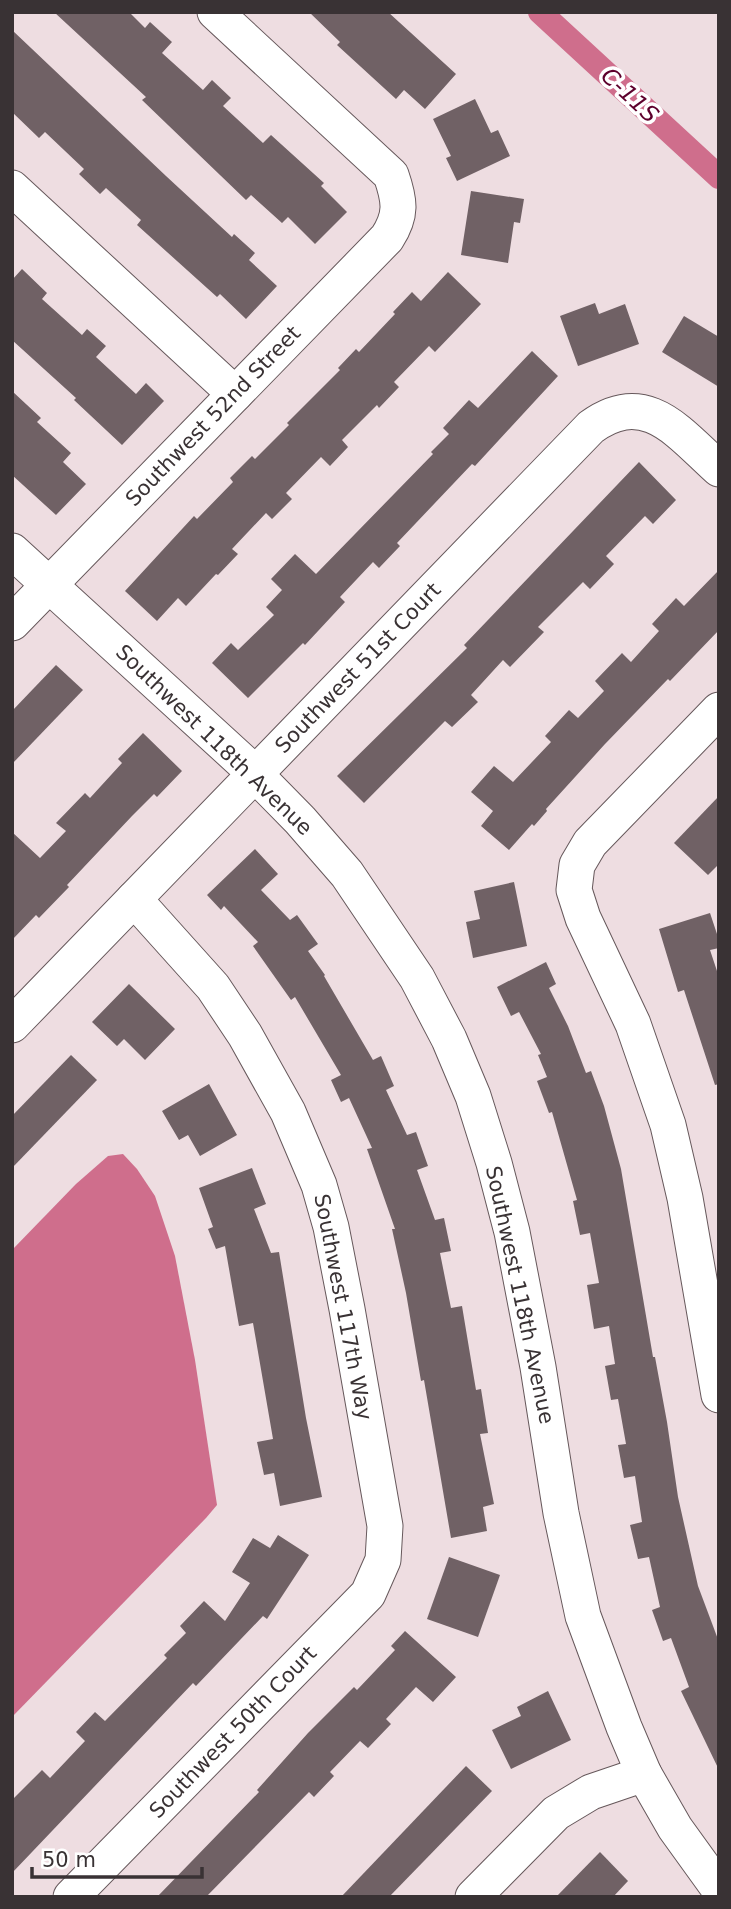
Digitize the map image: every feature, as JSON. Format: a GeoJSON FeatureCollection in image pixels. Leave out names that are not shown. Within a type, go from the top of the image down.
{"type":"FeatureCollection","features":[{"type":"Feature","properties":{"kind":"street","name":"Southwest 52nd Street"},"geometry":{"type":"LineString","coordinates":[[12,623],[387,238],[396,225],[398,201],[391,175],[381,163],[215,12]]}},
{"type":"Feature","properties":{"kind":"street"},"geometry":{"type":"LineString","coordinates":[[12,188],[235,394]]}},
{"type":"Feature","properties":{"kind":"street","name":"Southwest 51st Court"},"geometry":{"type":"LineString","coordinates":[[12,1026],[591,427],[624,411],[645,412],[662,419],[719,469]]}},
{"type":"Feature","properties":{"kind":"street","name":"Southwest 118th Avenue"},"geometry":{"type":"LineString","coordinates":[[12,551],[255,774],[300,820],[347,874],[417,978],[449,1040],[473,1097],[512,1232],[538,1367],[561,1513],[583,1616],[643,1774],[675,1828],[719,1888]]}},
{"type":"Feature","properties":{"kind":"street"},"geometry":{"type":"LineString","coordinates":[[719,710],[590,843],[577,865],[574,878],[577,904],[634,1024],[668,1125],[684,1198],[719,1395]]}},
{"type":"Feature","properties":{"kind":"street","name":"Southwest 117th Way"},"geometry":{"type":"LineString","coordinates":[[134,899],[213,987],[245,1035],[288,1112],[319,1185],[343,1286],[385,1526],[383,1560]]}},
{"type":"Feature","properties":{"kind":"street","name":"Southwest 50th Court"},"geometry":{"type":"LineString","coordinates":[[71,1897],[368,1594],[383,1560]]}},
{"type":"Feature","properties":{"kind":"street"},"geometry":{"type":"LineString","coordinates":[[473,1897],[556,1812],[592,1791],[643,1774]]}},
{"type":"Feature","properties":{"kind":"shaded area"},"geometry":{"type":"Polygon","coordinates":[[[123,1154],[155,1196],[175,1256],[195,1360],[217,1505],[12,1717],[12,1250],[76,1184],[108,1156],[123,1154]]]}},
{"type":"Feature","properties":{"kind":"building"},"geometry":{"type":"Polygon","coordinates":[[[54,12],[129,12],[145,28],[150,22],[172,42],[162,53],[203,90],[212,80],[231,98],[223,106],[263,143],[271,135],[324,183],[321,186],[347,212],[315,244],[288,217],[282,223],[251,195],[246,200],[142,100],[146,97],[54,12]]]}},
{"type":"Feature","properties":{"kind":"building"},"geometry":{"type":"Polygon","coordinates":[[[309,12],[388,12],[456,74],[425,109],[404,90],[396,99],[337,45],[340,42],[309,12]]]}},
{"type":"Feature","properties":{"kind":"building"},"geometry":{"type":"Polygon","coordinates":[[[12,30],[232,237],[234,234],[255,253],[249,260],[277,286],[246,319],[220,294],[217,297],[137,225],[141,220],[106,188],[100,194],[79,174],[84,169],[45,132],[39,138],[12,112],[12,30]]]}},
{"type":"Feature","properties":{"kind":"building"},"geometry":{"type":"Polygon","coordinates":[[[475,99],[491,133],[498,130],[510,156],[457,181],[446,158],[451,156],[433,119],[475,99]]]}},
{"type":"Feature","properties":{"kind":"building"},"geometry":{"type":"Polygon","coordinates":[[[471,191],[524,199],[520,223],[514,222],[508,263],[461,255],[471,191]]]}},
{"type":"Feature","properties":{"kind":"building"},"geometry":{"type":"Polygon","coordinates":[[[22,269],[47,293],[42,299],[82,335],[87,329],[106,346],[96,357],[136,394],[146,383],[164,401],[122,445],[74,400],[76,398],[12,340],[12,280],[22,269]]]}},
{"type":"Feature","properties":{"kind":"building"},"geometry":{"type":"Polygon","coordinates":[[[448,272],[481,304],[435,352],[429,346],[394,382],[399,387],[342,440],[348,447],[330,466],[321,457],[286,493],[292,499],[272,519],[266,513],[232,549],[238,554],[218,575],[216,574],[186,606],[178,598],[157,621],[125,591],[194,516],[197,519],[233,482],[230,478],[252,456],[255,459],[289,425],[287,423],[340,370],[338,368],[356,349],[359,352],[412,292],[421,301],[448,272]]]}},
{"type":"Feature","properties":{"kind":"building"},"geometry":{"type":"Polygon","coordinates":[[[595,303],[599,314],[625,304],[639,344],[578,366],[560,316],[595,303]]]}},
{"type":"Feature","properties":{"kind":"building"},"geometry":{"type":"Polygon","coordinates":[[[684,316],[719,337],[719,387],[662,352],[684,316]]]}},
{"type":"Feature","properties":{"kind":"building"},"geometry":{"type":"Polygon","coordinates":[[[532,351],[558,376],[475,466],[472,464],[397,543],[400,546],[379,568],[373,562],[340,597],[345,602],[305,645],[303,643],[248,698],[212,663],[231,643],[238,650],[274,615],[266,607],[282,590],[271,579],[295,554],[316,574],[433,454],[431,452],[449,434],[443,428],[469,400],[478,408],[532,351]]]}},
{"type":"Feature","properties":{"kind":"building"},"geometry":{"type":"Polygon","coordinates":[[[12,391],[41,418],[37,422],[71,453],[63,462],[86,484],[56,515],[12,475],[12,391]]]}},
{"type":"Feature","properties":{"kind":"building"},"geometry":{"type":"Polygon","coordinates":[[[639,462],[676,500],[653,524],[645,516],[606,556],[614,564],[590,589],[583,582],[538,627],[544,632],[510,667],[503,660],[471,695],[478,702],[452,727],[445,721],[364,803],[337,776],[467,648],[464,645],[639,462]]]}},
{"type":"Feature","properties":{"kind":"building"},"geometry":{"type":"Polygon","coordinates":[[[719,570],[719,630],[605,744],[534,826],[532,824],[509,850],[481,826],[493,811],[471,792],[494,766],[513,782],[551,742],[545,736],[569,710],[578,718],[604,691],[595,681],[622,653],[631,662],[659,631],[652,624],[676,598],[684,606],[719,570]]]}},
{"type":"Feature","properties":{"kind":"building"},"geometry":{"type":"Polygon","coordinates":[[[56,665],[83,690],[12,764],[12,711],[56,665]]]}},
{"type":"Feature","properties":{"kind":"building"},"geometry":{"type":"Polygon","coordinates":[[[143,733],[182,771],[157,797],[154,794],[132,816],[39,918],[36,915],[12,940],[12,832],[40,858],[66,831],[56,823],[85,793],[90,798],[122,763],[118,759],[143,733]]]}},
{"type":"Feature","properties":{"kind":"building"},"geometry":{"type":"Polygon","coordinates":[[[719,796],[719,864],[708,875],[674,843],[719,796]]]}},
{"type":"Feature","properties":{"kind":"building"},"geometry":{"type":"Polygon","coordinates":[[[255,849],[278,874],[261,890],[290,920],[297,915],[318,944],[308,951],[325,975],[373,1060],[381,1056],[394,1086],[386,1090],[407,1135],[416,1132],[428,1166],[417,1170],[435,1220],[444,1218],[451,1251],[440,1253],[451,1308],[462,1306],[476,1390],[481,1389],[488,1433],[480,1434],[494,1504],[483,1507],[487,1531],[451,1538],[424,1380],[421,1381],[392,1229],[395,1229],[367,1149],[372,1148],[349,1098],[341,1102],[331,1080],[341,1075],[295,997],[291,1000],[253,946],[258,942],[224,906],[221,910],[207,895],[255,849]]]}},
{"type":"Feature","properties":{"kind":"building"},"geometry":{"type":"Polygon","coordinates":[[[514,882],[527,946],[473,958],[466,922],[480,919],[474,891],[514,882]]]}},
{"type":"Feature","properties":{"kind":"building"},"geometry":{"type":"Polygon","coordinates":[[[710,913],[719,940],[719,948],[710,950],[719,977],[719,1084],[715,1085],[684,990],[678,992],[659,929],[710,913]]]}},
{"type":"Feature","properties":{"kind":"building"},"geometry":{"type":"Polygon","coordinates":[[[546,962],[556,984],[549,988],[568,1026],[586,1073],[591,1071],[604,1106],[621,1169],[678,1497],[698,1586],[719,1642],[719,1770],[681,1691],[689,1687],[671,1638],[663,1641],[652,1610],[660,1607],[649,1557],[638,1559],[630,1525],[642,1522],[635,1476],[624,1478],[618,1445],[626,1444],[618,1399],[611,1400],[605,1366],[615,1364],[609,1326],[594,1329],[587,1285],[599,1283],[590,1233],[580,1235],[573,1201],[577,1200],[552,1112],[549,1113],[537,1081],[547,1077],[538,1055],[541,1054],[519,1012],[511,1016],[497,987],[546,962]]]}},
{"type":"Feature","properties":{"kind":"building"},"geometry":{"type":"Polygon","coordinates":[[[129,984],[175,1029],[145,1060],[124,1039],[117,1046],[92,1022],[129,984]]]}},
{"type":"Feature","properties":{"kind":"building"},"geometry":{"type":"Polygon","coordinates":[[[71,1055],[97,1080],[12,1168],[12,1116],[71,1055]]]}},
{"type":"Feature","properties":{"kind":"building"},"geometry":{"type":"Polygon","coordinates":[[[209,1084],[237,1135],[200,1156],[188,1135],[179,1140],[162,1111],[209,1084]]]}},
{"type":"Feature","properties":{"kind":"building"},"geometry":{"type":"Polygon","coordinates":[[[252,1168],[266,1204],[254,1209],[271,1253],[279,1252],[306,1418],[322,1497],[280,1506],[274,1473],[264,1475],[257,1442],[273,1439],[253,1323],[239,1326],[225,1246],[216,1249],[208,1229],[213,1227],[199,1188],[252,1168]]]}},
{"type":"Feature","properties":{"kind":"building"},"geometry":{"type":"Polygon","coordinates":[[[278,1535],[309,1555],[267,1619],[263,1616],[196,1686],[193,1683],[12,1873],[12,1800],[42,1770],[50,1778],[85,1741],[76,1732],[95,1712],[105,1721],[167,1658],[164,1655],[186,1633],[180,1626],[204,1601],[225,1621],[250,1583],[232,1572],[253,1538],[270,1548],[278,1535]]]}},
{"type":"Feature","properties":{"kind":"building"},"geometry":{"type":"Polygon","coordinates":[[[449,1557],[500,1575],[478,1637],[427,1619],[449,1557]]]}},
{"type":"Feature","properties":{"kind":"building"},"geometry":{"type":"Polygon","coordinates":[[[405,1631],[456,1677],[433,1702],[416,1687],[386,1719],[391,1724],[368,1748],[360,1741],[330,1772],[334,1776],[314,1797],[309,1792],[206,1897],[157,1897],[259,1792],[257,1790],[308,1733],[354,1687],[357,1690],[395,1650],[391,1646],[405,1631]]]}},
{"type":"Feature","properties":{"kind":"building"},"geometry":{"type":"Polygon","coordinates":[[[548,1691],[571,1740],[511,1769],[492,1730],[521,1716],[517,1707],[548,1691]]]}},
{"type":"Feature","properties":{"kind":"building"},"geometry":{"type":"Polygon","coordinates":[[[466,1766],[492,1791],[389,1897],[341,1897],[466,1766]]]}},
{"type":"Feature","properties":{"kind":"building"},"geometry":{"type":"Polygon","coordinates":[[[600,1852],[628,1881],[613,1897],[556,1897],[600,1852]]]}},
{"type":"Feature","properties":{"kind":"waterway","name":"C-11S"},"geometry":{"type":"LineString","coordinates":[[540,12],[719,177]]}}]}
